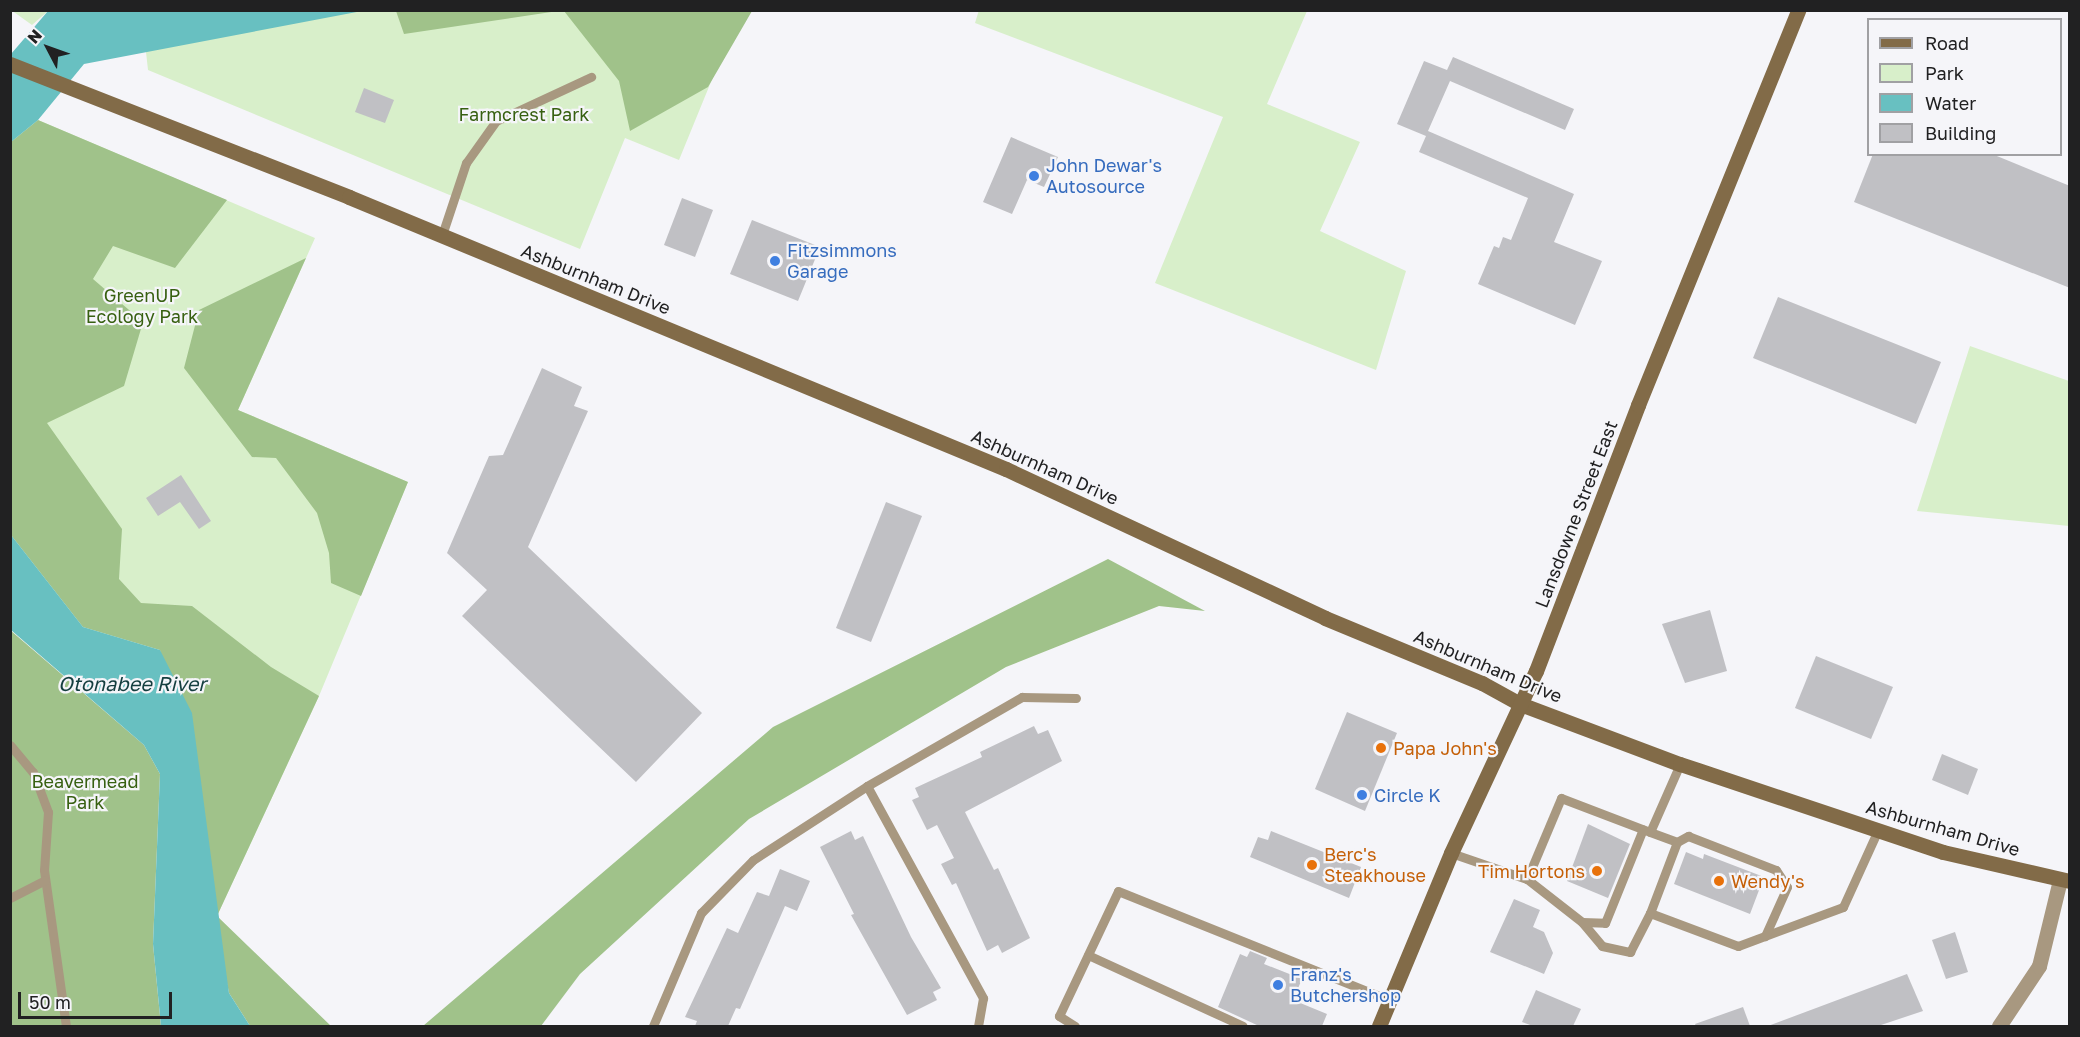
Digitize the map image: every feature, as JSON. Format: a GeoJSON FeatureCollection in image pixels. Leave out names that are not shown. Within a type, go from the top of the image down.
{"type":"FeatureCollection","features":[{"type":"Feature","properties":{"kind":"main road","name":"Lansdowne Street East"},"geometry":{"type":"LineString","coordinates":[[1379,1026],[1451,853],[1520,704],[1798,10]]}},
{"type":"Feature","properties":{"kind":"main road","name":"Ashburnham Drive"},"geometry":{"type":"LineString","coordinates":[[10,64],[442,236],[1006,469],[1324,618],[1482,683],[1520,704],[1680,764],[1943,852],[2065,881]]}},
{"type":"Feature","properties":{"kind":"street"},"geometry":{"type":"LineString","coordinates":[[1999,1026],[2039,966],[2065,881]]}},
{"type":"Feature","properties":{"kind":"lane"},"geometry":{"type":"LineString","coordinates":[[442,236],[466,163],[496,121],[591,77]]}},
{"type":"Feature","properties":{"kind":"lane"},"geometry":{"type":"LineString","coordinates":[[653,1026],[701,913],[753,860],[867,786],[1022,697],[1076,698]]}},
{"type":"Feature","properties":{"kind":"lane"},"geometry":{"type":"LineString","coordinates":[[10,745],[33,772],[48,812],[45,880],[66,1026]]}},
{"type":"Feature","properties":{"kind":"lane"},"geometry":{"type":"LineString","coordinates":[[1582,922],[1605,923],[1646,830],[1680,764]]}},
{"type":"Feature","properties":{"kind":"lane"},"geometry":{"type":"LineString","coordinates":[[867,786],[982,998],[978,1026]]}},
{"type":"Feature","properties":{"kind":"lane"},"geometry":{"type":"LineString","coordinates":[[1527,879],[1561,798],[1677,842]]}},
{"type":"Feature","properties":{"kind":"lane"},"geometry":{"type":"LineString","coordinates":[[1650,913],[1738,946],[1843,907],[1878,830]]}},
{"type":"Feature","properties":{"kind":"lane"},"geometry":{"type":"LineString","coordinates":[[1451,853],[1527,879],[1582,922],[1602,946],[1630,952],[1650,913],[1677,842],[1688,836],[1776,870],[1787,887],[1765,936]]}},
{"type":"Feature","properties":{"kind":"lane"},"geometry":{"type":"LineString","coordinates":[[10,898],[45,880]]}},
{"type":"Feature","properties":{"kind":"lane"},"geometry":{"type":"LineString","coordinates":[[1075,1026],[1059,1016],[1118,891],[1391,1001]]}},
{"type":"Feature","properties":{"kind":"lane"},"geometry":{"type":"LineString","coordinates":[[1088,955],[1243,1026]]}},
{"type":"Feature","properties":{"kind":"green space"},"geometry":{"type":"Polygon","coordinates":[[[11,10],[48,10],[48,11],[32,25],[11,10]]]}},
{"type":"Feature","properties":{"kind":"green space"},"geometry":{"type":"Polygon","coordinates":[[[396,10],[558,11],[404,34],[396,10]]]}},
{"type":"Feature","properties":{"kind":"green space"},"geometry":{"type":"Polygon","coordinates":[[[979,10],[1307,11],[1267,104],[1360,142],[1320,231],[1406,271],[1376,370],[1155,283],[1223,117],[975,23],[979,10]]]}},
{"type":"Feature","properties":{"kind":"green space","name":"Farmcrest Park"},"geometry":{"type":"Polygon","coordinates":[[[159,11],[740,11],[679,160],[625,138],[580,249],[148,70],[146,52],[159,11]]]}},
{"type":"Feature","properties":{"kind":"green space"},"geometry":{"type":"Polygon","coordinates":[[[564,11],[752,11],[708,87],[630,131],[619,81],[564,11]]]}},
{"type":"Feature","properties":{"kind":"green space","name":"GreenUP Ecology Park"},"geometry":{"type":"Polygon","coordinates":[[[38,120],[315,238],[238,410],[408,482],[319,696],[217,916],[192,713],[160,650],[83,627],[11,535],[11,142],[38,120]]]}},
{"type":"Feature","properties":{"kind":"green space"},"geometry":{"type":"Polygon","coordinates":[[[38,120],[227,200],[175,268],[113,246],[93,279],[143,322],[124,386],[47,423],[122,529],[119,579],[141,603],[192,606],[271,667],[319,696],[217,916],[331,1026],[250,1026],[229,993],[160,650],[83,627],[11,535],[11,142],[38,120]]]}},
{"type":"Feature","properties":{"kind":"green space"},"geometry":{"type":"Polygon","coordinates":[[[306,258],[238,410],[408,482],[361,596],[331,583],[329,553],[317,513],[276,458],[252,457],[184,368],[199,310],[306,258]]]}},
{"type":"Feature","properties":{"kind":"green space"},"geometry":{"type":"Polygon","coordinates":[[[1970,346],[2069,381],[2069,526],[1917,511],[1970,346]]]}},
{"type":"Feature","properties":{"kind":"green space"},"geometry":{"type":"Polygon","coordinates":[[[1108,559],[1205,611],[1159,606],[1006,667],[749,819],[580,974],[541,1026],[423,1026],[773,727],[1108,559]]]}},
{"type":"Feature","properties":{"kind":"green space","name":"Beavermead Park"},"geometry":{"type":"Polygon","coordinates":[[[10,630],[144,745],[160,774],[153,944],[161,1026],[11,1026],[10,630]]]}},
{"type":"Feature","properties":{"kind":"water"},"geometry":{"type":"Polygon","coordinates":[[[48,11],[362,11],[84,64],[38,120],[11,142],[11,54],[48,11]]]}},
{"type":"Feature","properties":{"kind":"water","name":"Otonabee River"},"geometry":{"type":"Polygon","coordinates":[[[11,535],[83,627],[160,650],[192,713],[229,993],[250,1026],[161,1026],[153,944],[160,774],[144,745],[11,630],[11,535]]]}},
{"type":"Feature","properties":{"kind":"building"},"geometry":{"type":"Polygon","coordinates":[[[1453,57],[1574,109],[1565,130],[1450,81],[1428,131],[1574,194],[1554,242],[1602,261],[1575,325],[1478,284],[1494,246],[1499,248],[1503,237],[1511,240],[1528,198],[1419,152],[1426,136],[1397,124],[1424,61],[1447,70],[1453,57]]]}},
{"type":"Feature","properties":{"kind":"building"},"geometry":{"type":"Polygon","coordinates":[[[364,88],[394,100],[385,123],[355,112],[364,88]]]}},
{"type":"Feature","properties":{"kind":"building","name":"John Dewar's Autosource"},"geometry":{"type":"Polygon","coordinates":[[[1011,137],[1058,157],[1044,187],[1027,180],[1012,214],[983,202],[1011,137]]]}},
{"type":"Feature","properties":{"kind":"building"},"geometry":{"type":"Polygon","coordinates":[[[1872,156],[1997,156],[2070,186],[2070,288],[1854,202],[1872,156]]]}},
{"type":"Feature","properties":{"kind":"building"},"geometry":{"type":"Polygon","coordinates":[[[682,198],[713,210],[695,257],[664,245],[682,198]]]}},
{"type":"Feature","properties":{"kind":"building","name":"Fitzsimmons Garage"},"geometry":{"type":"Polygon","coordinates":[[[752,220],[820,247],[798,301],[730,274],[752,220]]]}},
{"type":"Feature","properties":{"kind":"building"},"geometry":{"type":"Polygon","coordinates":[[[1778,297],[1941,362],[1916,424],[1753,358],[1778,297]]]}},
{"type":"Feature","properties":{"kind":"building"},"geometry":{"type":"Polygon","coordinates":[[[542,368],[582,387],[574,406],[588,411],[528,547],[702,713],[636,782],[462,616],[487,590],[447,553],[489,456],[503,455],[542,368]]]}},
{"type":"Feature","properties":{"kind":"building"},"geometry":{"type":"Polygon","coordinates":[[[181,475],[211,521],[199,529],[180,502],[158,516],[146,498],[181,475]]]}},
{"type":"Feature","properties":{"kind":"building"},"geometry":{"type":"Polygon","coordinates":[[[886,502],[922,516],[871,642],[836,628],[886,502]]]}},
{"type":"Feature","properties":{"kind":"building"},"geometry":{"type":"Polygon","coordinates":[[[1710,610],[1727,671],[1685,683],[1662,624],[1710,610]]]}},
{"type":"Feature","properties":{"kind":"building"},"geometry":{"type":"Polygon","coordinates":[[[1816,656],[1893,687],[1871,739],[1795,708],[1816,656]]]}},
{"type":"Feature","properties":{"kind":"building"},"geometry":{"type":"Polygon","coordinates":[[[1347,712],[1397,733],[1365,811],[1315,789],[1347,712]]]}},
{"type":"Feature","properties":{"kind":"building"},"geometry":{"type":"Polygon","coordinates":[[[1034,726],[1038,734],[1048,730],[1062,761],[965,812],[994,870],[998,868],[1030,938],[1002,953],[998,945],[987,951],[956,883],[952,885],[941,864],[954,858],[937,825],[927,830],[912,800],[919,797],[915,788],[982,757],[980,752],[1034,726]]]}},
{"type":"Feature","properties":{"kind":"building"},"geometry":{"type":"Polygon","coordinates":[[[1942,754],[1978,769],[1968,795],[1932,780],[1942,754]]]}},
{"type":"Feature","properties":{"kind":"building","name":"Tim Hortons"},"geometry":{"type":"Polygon","coordinates":[[[1588,824],[1630,844],[1608,898],[1567,881],[1588,824]]]}},
{"type":"Feature","properties":{"kind":"building"},"geometry":{"type":"Polygon","coordinates":[[[851,831],[855,840],[863,836],[911,937],[941,988],[933,992],[937,1000],[907,1015],[851,915],[854,914],[820,847],[851,831]]]}},
{"type":"Feature","properties":{"kind":"building","name":"Berc's Steakhouse"},"geometry":{"type":"Polygon","coordinates":[[[1271,831],[1361,867],[1349,898],[1250,857],[1258,837],[1268,840],[1271,831]]]}},
{"type":"Feature","properties":{"kind":"building","name":"Wendy's"},"geometry":{"type":"Polygon","coordinates":[[[1686,852],[1703,859],[1704,854],[1764,877],[1750,914],[1674,884],[1686,852]]]}},
{"type":"Feature","properties":{"kind":"building"},"geometry":{"type":"Polygon","coordinates":[[[780,869],[810,881],[797,911],[785,906],[740,1009],[736,1008],[728,1026],[695,1026],[697,1021],[685,1017],[727,928],[738,933],[757,892],[769,896],[780,869]]]}},
{"type":"Feature","properties":{"kind":"building"},"geometry":{"type":"Polygon","coordinates":[[[1514,899],[1540,910],[1533,927],[1544,932],[1553,953],[1544,974],[1490,952],[1514,899]]]}},
{"type":"Feature","properties":{"kind":"building"},"geometry":{"type":"Polygon","coordinates":[[[1955,932],[1968,972],[1946,979],[1932,940],[1955,932]]]}},
{"type":"Feature","properties":{"kind":"building"},"geometry":{"type":"Polygon","coordinates":[[[1250,951],[1267,958],[1264,964],[1302,979],[1293,1000],[1327,1014],[1322,1026],[1259,1026],[1218,1007],[1240,954],[1247,957],[1250,951]]]}},
{"type":"Feature","properties":{"kind":"building"},"geometry":{"type":"Polygon","coordinates":[[[1907,974],[1923,1011],[1878,1026],[1768,1026],[1907,974]]]}},
{"type":"Feature","properties":{"kind":"building"},"geometry":{"type":"Polygon","coordinates":[[[1536,990],[1581,1009],[1573,1026],[1533,1026],[1522,1022],[1536,990]]]}},
{"type":"Feature","properties":{"kind":"building"},"geometry":{"type":"Polygon","coordinates":[[[1743,1007],[1750,1026],[1696,1026],[1695,1024],[1743,1007]]]}},
{"type":"Feature","properties":{"kind":"place","name":"John Dewar's Autosource"},"geometry":{"type":"Point","coordinates":[1034,176]}},
{"type":"Feature","properties":{"kind":"place","name":"Fitzsimmons Garage"},"geometry":{"type":"Point","coordinates":[775,261]}},
{"type":"Feature","properties":{"kind":"place","name":"Papa John's"},"geometry":{"type":"Point","coordinates":[1381,748]}},
{"type":"Feature","properties":{"kind":"place","name":"Circle K"},"geometry":{"type":"Point","coordinates":[1362,795]}},
{"type":"Feature","properties":{"kind":"place","name":"Berc's Steakhouse"},"geometry":{"type":"Point","coordinates":[1312,865]}},
{"type":"Feature","properties":{"kind":"place","name":"Tim Hortons"},"geometry":{"type":"Point","coordinates":[1597,871]}},
{"type":"Feature","properties":{"kind":"place","name":"Wendy's"},"geometry":{"type":"Point","coordinates":[1719,881]}},
{"type":"Feature","properties":{"kind":"place","name":"Franz's Butchershop"},"geometry":{"type":"Point","coordinates":[1278,985]}}]}
